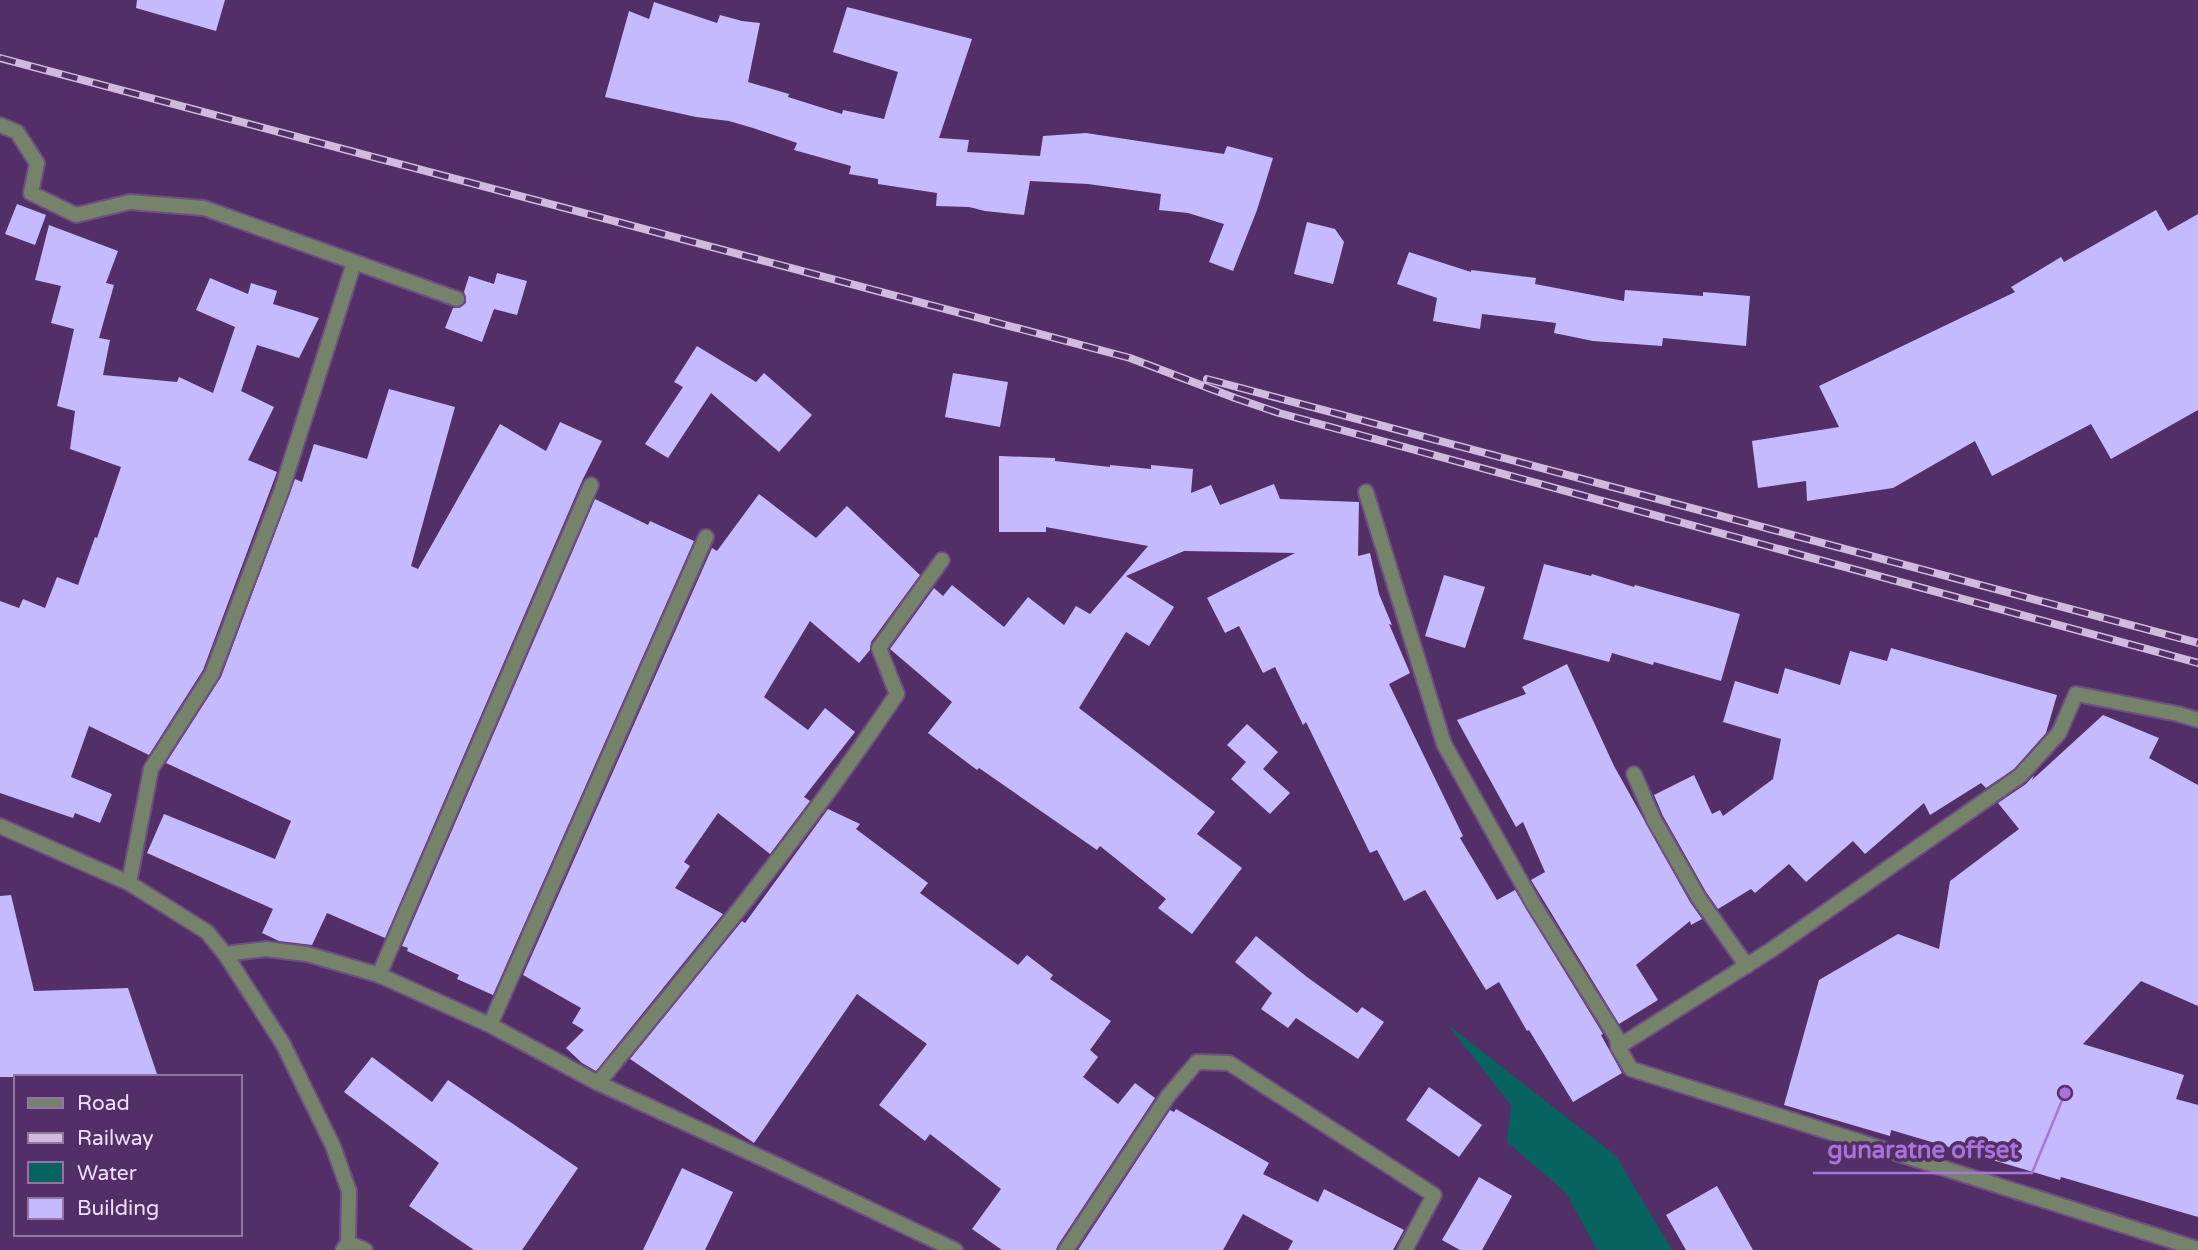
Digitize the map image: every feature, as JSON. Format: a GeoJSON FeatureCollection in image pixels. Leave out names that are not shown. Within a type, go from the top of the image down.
{"type":"FeatureCollection","features":[{"type":"Feature","properties":{"kind":"street"},"geometry":{"type":"LineString","coordinates":[[0,125],[17,132],[37,163],[32,193],[76,215],[130,202],[204,208],[457,299]]}},
{"type":"Feature","properties":{"kind":"street"},"geometry":{"type":"LineString","coordinates":[[128,883],[151,769],[212,674],[281,492],[354,264]]}},
{"type":"Feature","properties":{"kind":"street"},"geometry":{"type":"LineString","coordinates":[[379,975],[591,485]]}},
{"type":"Feature","properties":{"kind":"street"},"geometry":{"type":"LineString","coordinates":[[1366,492],[1444,744],[1534,905],[1617,1038],[1618,1047],[1631,1069],[2198,1249]]}},
{"type":"Feature","properties":{"kind":"street"},"geometry":{"type":"LineString","coordinates":[[490,1025],[706,537]]}},
{"type":"Feature","properties":{"kind":"street"},"geometry":{"type":"LineString","coordinates":[[598,1083],[703,957],[859,751],[897,694],[880,648],[942,560]]}},
{"type":"Feature","properties":{"kind":"street"},"geometry":{"type":"LineString","coordinates":[[1618,1047],[1747,966],[2020,776],[2059,733],[2076,694],[2198,720]]}},
{"type":"Feature","properties":{"kind":"street"},"geometry":{"type":"LineString","coordinates":[[1634,774],[1654,820],[1698,897],[1747,966]]}},
{"type":"Feature","properties":{"kind":"street"},"geometry":{"type":"LineString","coordinates":[[0,826],[128,883],[207,932],[225,954],[283,1044],[332,1146],[349,1191],[346,1247],[365,1250]]}},
{"type":"Feature","properties":{"kind":"street"},"geometry":{"type":"LineString","coordinates":[[225,954],[265,950],[307,954],[379,975],[490,1025],[598,1083],[955,1250]]}},
{"type":"Feature","properties":{"kind":"street"},"geometry":{"type":"LineString","coordinates":[[1066,1250],[1168,1096],[1197,1062],[1229,1063],[1434,1195],[1405,1250]]}},
{"type":"Feature","properties":{"kind":"water"},"geometry":{"type":"Polygon","coordinates":[[[1447,1024],[1616,1156],[1672,1250],[1597,1250],[1566,1193],[1507,1142],[1511,1105],[1447,1024]]]}},
{"type":"Feature","properties":{"kind":"building"},"geometry":{"type":"Polygon","coordinates":[[[137,0],[225,0],[216,31],[136,8],[137,0]]]}},
{"type":"Feature","properties":{"kind":"building"},"geometry":{"type":"Polygon","coordinates":[[[654,2],[717,23],[720,15],[760,23],[748,82],[842,114],[843,110],[884,119],[898,72],[833,52],[847,7],[972,39],[939,138],[969,140],[967,152],[1040,156],[1043,136],[1086,133],[1224,154],[1227,146],[1273,158],[1257,210],[1233,271],[1209,262],[1224,224],[1188,213],[1159,210],[1161,194],[1088,184],[1030,181],[1024,215],[969,207],[936,206],[937,193],[878,184],[878,179],[849,174],[851,166],[794,150],[797,143],[753,128],[605,97],[629,11],[649,19],[654,2]]]}},
{"type":"Feature","properties":{"kind":"building"},"geometry":{"type":"Polygon","coordinates":[[[17,204],[46,215],[35,245],[5,234],[17,204]]]}},
{"type":"Feature","properties":{"kind":"building"},"geometry":{"type":"Polygon","coordinates":[[[2156,210],[2168,231],[2198,214],[2198,410],[2111,459],[2091,424],[1992,476],[1975,441],[1893,488],[1807,501],[1806,481],[1758,488],[1752,441],[1839,427],[1819,386],[2015,292],[2011,287],[2061,257],[2064,262],[2156,210]]]}},
{"type":"Feature","properties":{"kind":"building"},"geometry":{"type":"Polygon","coordinates":[[[1307,222],[1335,229],[1344,242],[1333,284],[1294,274],[1307,222]]]}},
{"type":"Feature","properties":{"kind":"building"},"geometry":{"type":"Polygon","coordinates":[[[49,225],[118,251],[106,283],[114,285],[99,338],[110,340],[103,375],[177,382],[179,377],[213,393],[235,327],[196,310],[210,278],[248,294],[251,283],[277,291],[273,304],[319,318],[299,358],[257,345],[241,391],[274,407],[248,460],[277,472],[203,670],[149,755],[89,726],[71,777],[112,794],[100,823],[75,813],[73,818],[0,793],[0,601],[19,608],[23,599],[45,608],[57,577],[78,585],[121,467],[70,449],[75,411],[57,406],[74,329],[51,323],[61,286],[35,280],[49,225]]]}},
{"type":"Feature","properties":{"kind":"building"},"geometry":{"type":"Polygon","coordinates":[[[1409,252],[1471,272],[1536,278],[1535,284],[1624,301],[1625,290],[1703,296],[1703,292],[1750,296],[1746,346],[1663,338],[1662,346],[1593,341],[1554,333],[1556,323],[1482,314],[1480,329],[1433,321],[1437,298],[1397,284],[1409,252]]]}},
{"type":"Feature","properties":{"kind":"building"},"geometry":{"type":"Polygon","coordinates":[[[497,273],[527,281],[517,315],[494,309],[482,342],[445,328],[453,308],[459,308],[466,303],[464,292],[469,276],[494,284],[497,273]]]}},
{"type":"Feature","properties":{"kind":"building"},"geometry":{"type":"Polygon","coordinates":[[[697,346],[756,382],[764,373],[812,415],[779,452],[711,393],[668,458],[645,444],[683,387],[674,382],[697,346]]]}},
{"type":"Feature","properties":{"kind":"building"},"geometry":{"type":"Polygon","coordinates":[[[953,373],[1008,382],[1000,427],[945,417],[953,373]]]}},
{"type":"Feature","properties":{"kind":"building"},"geometry":{"type":"Polygon","coordinates":[[[389,389],[455,407],[411,566],[418,569],[500,424],[546,451],[560,422],[602,441],[582,481],[385,938],[327,913],[312,945],[279,941],[262,933],[273,909],[147,853],[164,814],[275,859],[291,821],[166,763],[221,677],[295,479],[302,482],[314,444],[367,459],[389,389]]]}},
{"type":"Feature","properties":{"kind":"building"},"geometry":{"type":"Polygon","coordinates":[[[999,456],[1055,458],[1055,461],[1110,467],[1151,469],[1151,465],[1193,469],[1191,493],[1211,485],[1220,505],[1274,484],[1280,499],[1359,502],[1358,556],[1370,553],[1379,594],[1392,625],[1389,624],[1410,673],[1389,684],[1463,836],[1460,838],[1497,900],[1515,890],[1603,1034],[1601,1035],[1622,1073],[1573,1102],[1499,982],[1486,990],[1425,890],[1404,901],[1377,850],[1370,853],[1306,722],[1303,725],[1275,667],[1263,673],[1239,626],[1225,633],[1207,598],[1295,553],[1184,551],[1126,576],[1174,607],[1149,646],[1126,632],[1079,708],[1215,812],[1197,834],[1242,868],[1192,934],[1158,908],[1166,899],[1100,846],[1097,850],[979,768],[977,770],[928,733],[952,702],[890,649],[934,588],[943,596],[952,585],[1004,627],[1028,597],[1064,625],[1076,606],[1090,614],[1148,546],[1046,527],[1046,532],[999,532],[999,456]]]}},
{"type":"Feature","properties":{"kind":"building"},"geometry":{"type":"Polygon","coordinates":[[[759,494],[816,538],[847,506],[920,575],[871,642],[870,650],[859,663],[810,621],[764,697],[808,730],[825,708],[855,732],[804,797],[810,801],[770,854],[718,813],[684,862],[690,866],[675,888],[723,914],[596,1071],[582,1063],[566,1048],[584,1030],[572,1023],[581,1008],[523,975],[712,548],[717,551],[759,494]]]}},
{"type":"Feature","properties":{"kind":"building"},"geometry":{"type":"Polygon","coordinates":[[[595,499],[648,525],[650,521],[694,541],[493,995],[457,979],[459,975],[407,951],[408,948],[402,946],[595,499]]]}},
{"type":"Feature","properties":{"kind":"building"},"geometry":{"type":"Polygon","coordinates":[[[1544,564],[1591,576],[1592,574],[1740,614],[1721,681],[1612,653],[1609,662],[1523,639],[1544,564]]]}},
{"type":"Feature","properties":{"kind":"building"},"geometry":{"type":"Polygon","coordinates":[[[1444,575],[1485,587],[1465,648],[1425,636],[1444,575]]]}},
{"type":"Feature","properties":{"kind":"building"},"geometry":{"type":"Polygon","coordinates":[[[1891,648],[2057,695],[2046,733],[2014,769],[1986,788],[1981,783],[1930,815],[1924,803],[1865,854],[1853,841],[1806,882],[1789,864],[1755,893],[1751,889],[1718,909],[1663,816],[1654,795],[1694,775],[1712,814],[1720,810],[1723,816],[1773,779],[1781,739],[1723,722],[1735,681],[1778,694],[1785,668],[1840,685],[1850,651],[1887,661],[1891,648]]]}},
{"type":"Feature","properties":{"kind":"building"},"geometry":{"type":"Polygon","coordinates":[[[1567,664],[1614,766],[1702,919],[1691,925],[1690,921],[1636,965],[1658,1000],[1619,1024],[1531,880],[1545,872],[1523,822],[1516,827],[1457,720],[1526,694],[1522,687],[1567,664]]]}},
{"type":"Feature","properties":{"kind":"building"},"geometry":{"type":"Polygon","coordinates":[[[2103,715],[2159,738],[2149,758],[2198,785],[2198,1006],[2141,981],[2083,1044],[2184,1075],[2176,1099],[2198,1105],[2198,1217],[1891,1130],[1890,1136],[1784,1105],[1819,980],[1898,934],[1939,949],[1950,881],[2019,829],[1998,803],[2026,784],[2034,775],[2032,780],[2103,715]]]}},
{"type":"Feature","properties":{"kind":"building"},"geometry":{"type":"Polygon","coordinates":[[[1247,724],[1278,752],[1263,769],[1290,793],[1270,814],[1231,779],[1246,762],[1227,745],[1247,724]]]}},
{"type":"Feature","properties":{"kind":"building"},"geometry":{"type":"Polygon","coordinates":[[[828,809],[860,824],[856,829],[928,883],[920,893],[1018,965],[1027,955],[1053,975],[1050,979],[1111,1021],[1090,1050],[1098,1057],[1083,1077],[1118,1104],[1135,1083],[1155,1098],[1056,1250],[1002,1250],[972,1229],[1001,1189],[930,1134],[925,1141],[879,1105],[927,1044],[857,994],[754,1143],[630,1059],[742,921],[745,923],[828,809]]]}},
{"type":"Feature","properties":{"kind":"building"},"geometry":{"type":"Polygon","coordinates":[[[11,895],[34,991],[128,988],[157,1075],[0,1077],[0,896],[11,895]]]}},
{"type":"Feature","properties":{"kind":"building"},"geometry":{"type":"Polygon","coordinates":[[[1256,936],[1357,1013],[1362,1007],[1384,1022],[1358,1059],[1296,1018],[1288,1028],[1261,1009],[1272,993],[1235,962],[1256,936]]]}},
{"type":"Feature","properties":{"kind":"building"},"geometry":{"type":"Polygon","coordinates":[[[372,1057],[432,1102],[448,1080],[578,1168],[522,1250],[474,1250],[409,1206],[439,1163],[344,1092],[372,1057]]]}},
{"type":"Feature","properties":{"kind":"building"},"geometry":{"type":"Polygon","coordinates":[[[1429,1087],[1482,1125],[1459,1157],[1406,1120],[1429,1087]]]}},
{"type":"Feature","properties":{"kind":"building"},"geometry":{"type":"Polygon","coordinates":[[[1176,1109],[1269,1163],[1263,1174],[1318,1202],[1324,1189],[1404,1230],[1393,1250],[1288,1250],[1293,1241],[1243,1214],[1223,1250],[1078,1250],[1170,1110],[1174,1112],[1176,1109]]]}},
{"type":"Feature","properties":{"kind":"building"},"geometry":{"type":"Polygon","coordinates":[[[682,1168],[733,1192],[705,1250],[643,1250],[682,1168]]]}},
{"type":"Feature","properties":{"kind":"building"},"geometry":{"type":"Polygon","coordinates":[[[1479,1177],[1512,1196],[1482,1250],[1460,1250],[1442,1240],[1479,1177]]]}},
{"type":"Feature","properties":{"kind":"building"},"geometry":{"type":"Polygon","coordinates":[[[1717,1186],[1753,1250],[1686,1250],[1666,1215],[1717,1186]]]}},
{"type":"Feature","properties":{"kind":"railway"},"geometry":{"type":"LineString","coordinates":[[0,58],[1130,358],[1279,413],[2198,663]]}},
{"type":"Feature","properties":{"kind":"railway"},"geometry":{"type":"LineString","coordinates":[[1207,379],[2198,643]]}},
{"type":"Feature","properties":{"kind":"place","name":"gunaratne offset"},"geometry":{"type":"Point","coordinates":[2065,1093]}}]}
